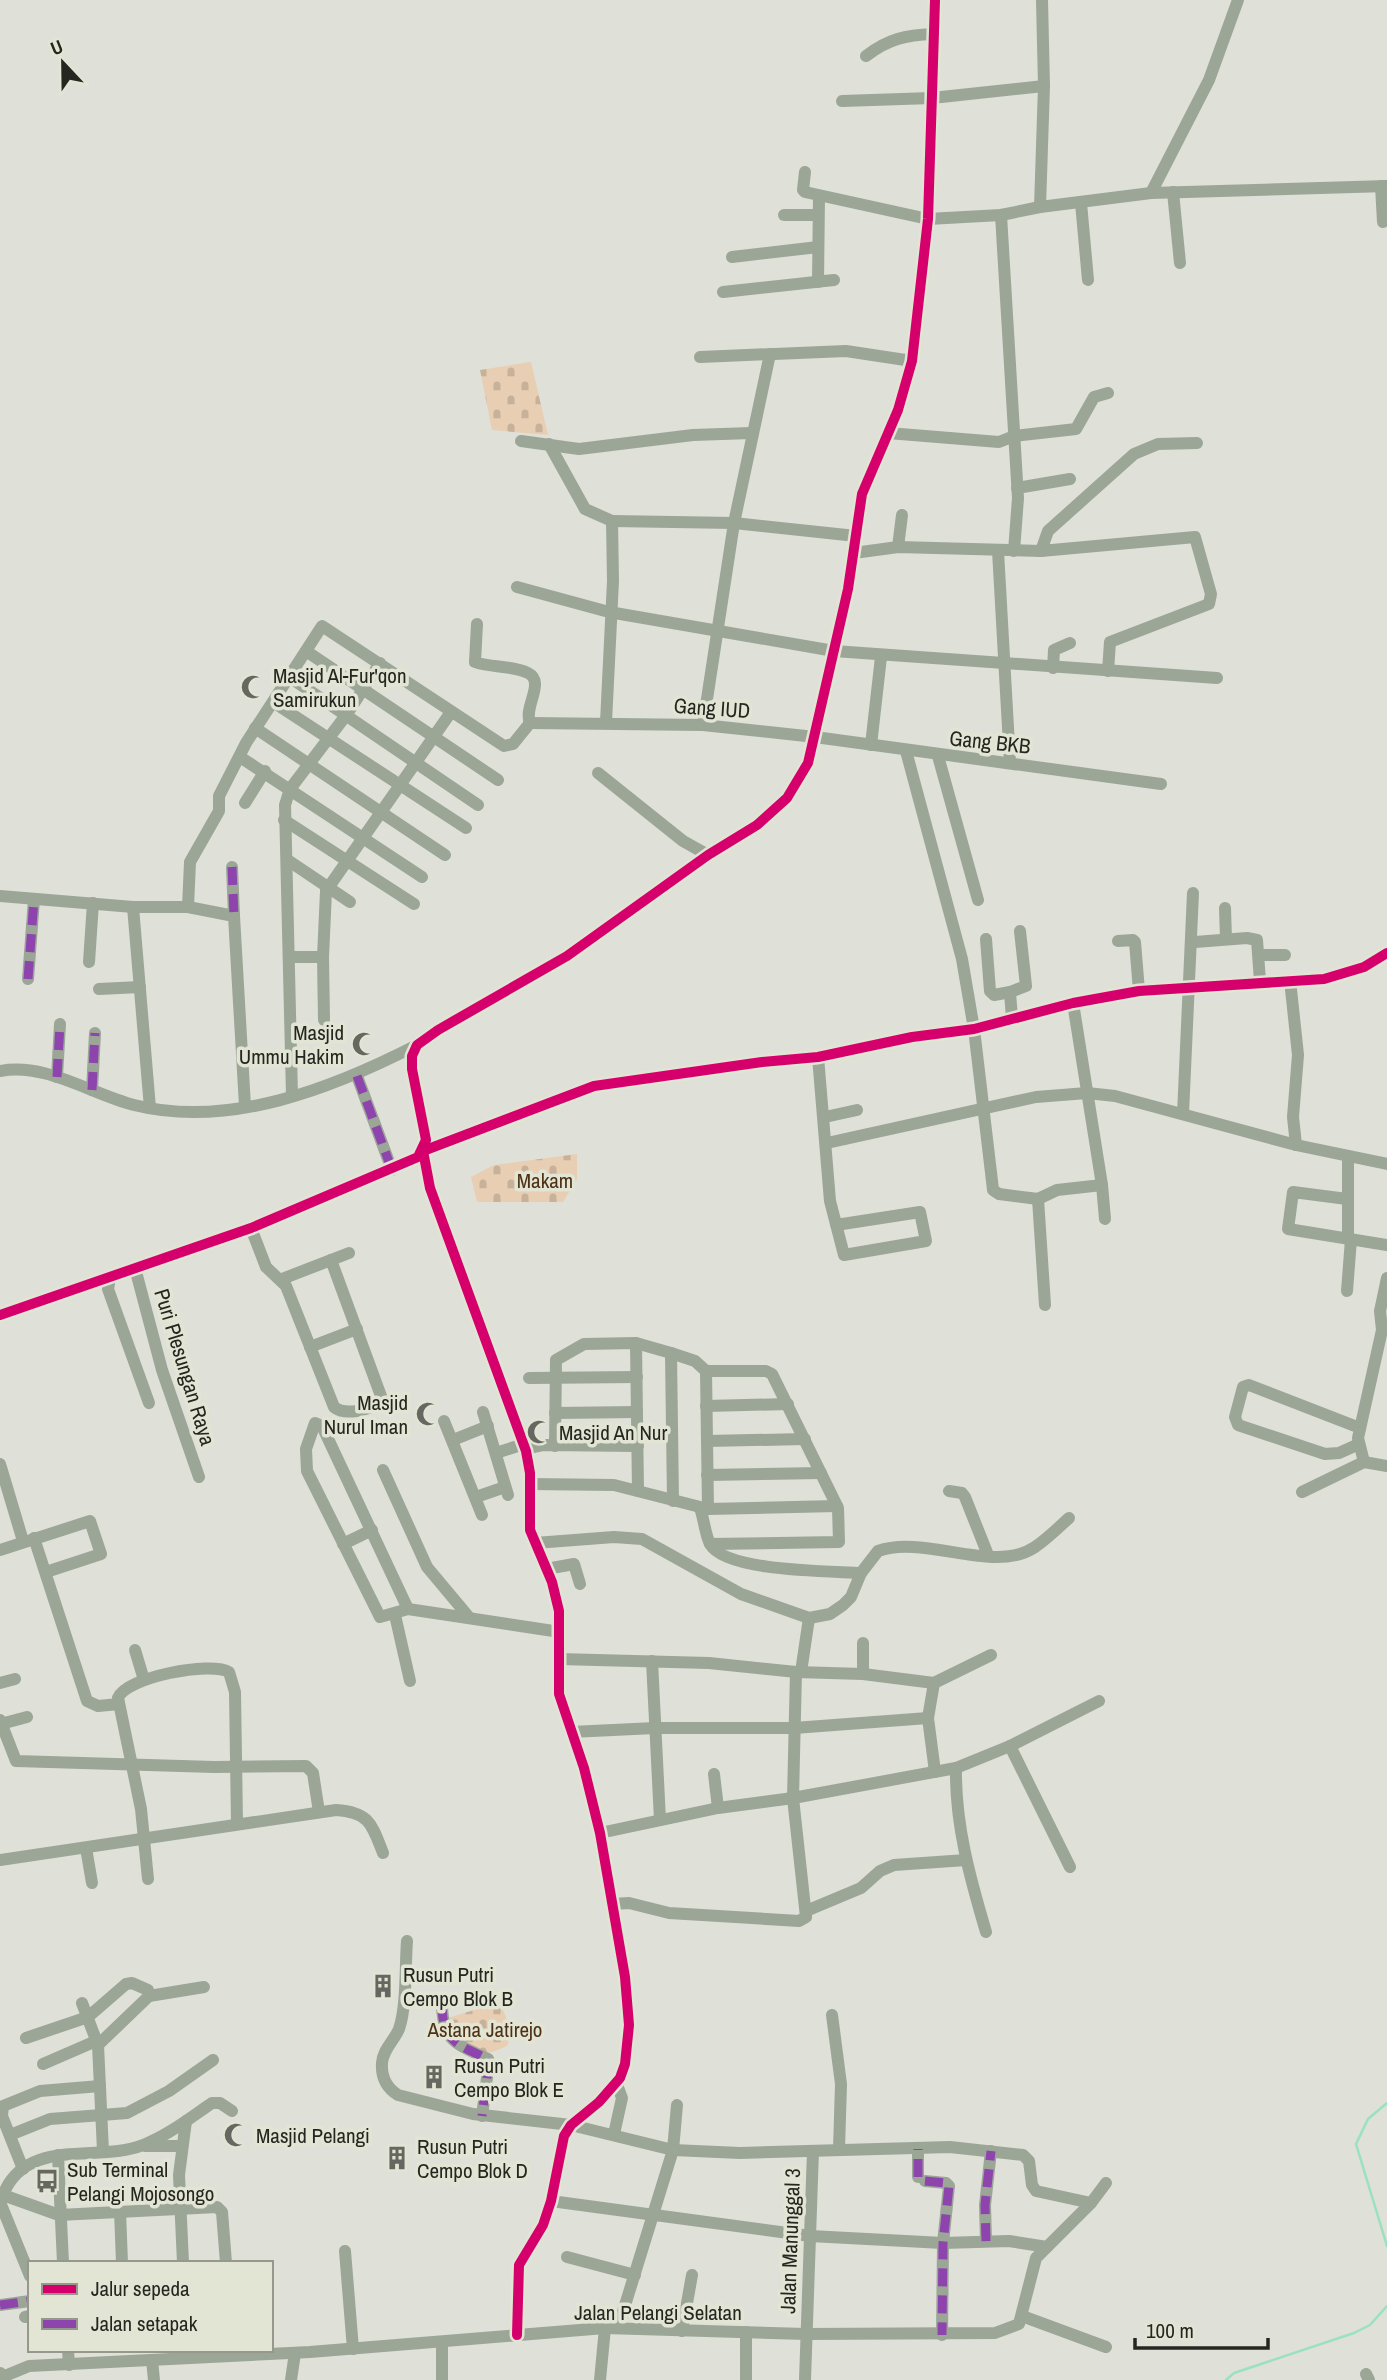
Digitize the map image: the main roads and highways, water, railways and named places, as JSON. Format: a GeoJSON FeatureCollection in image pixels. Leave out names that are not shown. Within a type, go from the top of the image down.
{"type":"FeatureCollection","features":[{"type":"Feature","properties":{"kind":"waterway"},"geometry":{"type":"LineString","coordinates":[[1387,2103],[1368,2119],[1356,2144],[1387,2246]]}},
{"type":"Feature","properties":{"kind":"waterway"},"geometry":{"type":"LineString","coordinates":[[1226,2380],[1234,2373],[1354,2333],[1370,2325],[1387,2306]]}},
{"type":"Feature","properties":{"kind":"place","name":"Masjid Al-Fur'qon Samirukun"},"geometry":{"type":"Point","coordinates":[253,687]}},
{"type":"Feature","properties":{"kind":"place","name":"Masjid Ummu Hakim"},"geometry":{"type":"Point","coordinates":[364,1044]}},
{"type":"Feature","properties":{"kind":"place","name":"Masjid Nurul Iman"},"geometry":{"type":"Point","coordinates":[428,1414]}},
{"type":"Feature","properties":{"kind":"place","name":"Masjid An Nur"},"geometry":{"type":"Point","coordinates":[539,1432]}},
{"type":"Feature","properties":{"kind":"place","name":"Rusun Putri Cempo Blok B"},"geometry":{"type":"Point","coordinates":[383,1986]}},
{"type":"Feature","properties":{"kind":"place","name":"Rusun Putri Cempo Blok E"},"geometry":{"type":"Point","coordinates":[434,2077]}},
{"type":"Feature","properties":{"kind":"place","name":"Masjid Pelangi"},"geometry":{"type":"Point","coordinates":[236,2135]}},
{"type":"Feature","properties":{"kind":"place","name":"Rusun Putri Cempo Blok D"},"geometry":{"type":"Point","coordinates":[397,2158]}},
{"type":"Feature","properties":{"kind":"place","name":"Sub Terminal Pelangi Mojosongo"},"geometry":{"type":"Point","coordinates":[47,2181]}},
{"type":"Feature","properties":{"kind":"park label","name":"Makam"},"geometry":{"type":"Point","coordinates":[545,1180]}},
{"type":"Feature","properties":{"kind":"park label","name":"Astana Jatirejo"},"geometry":{"type":"Point","coordinates":[485,2029]}}]}
